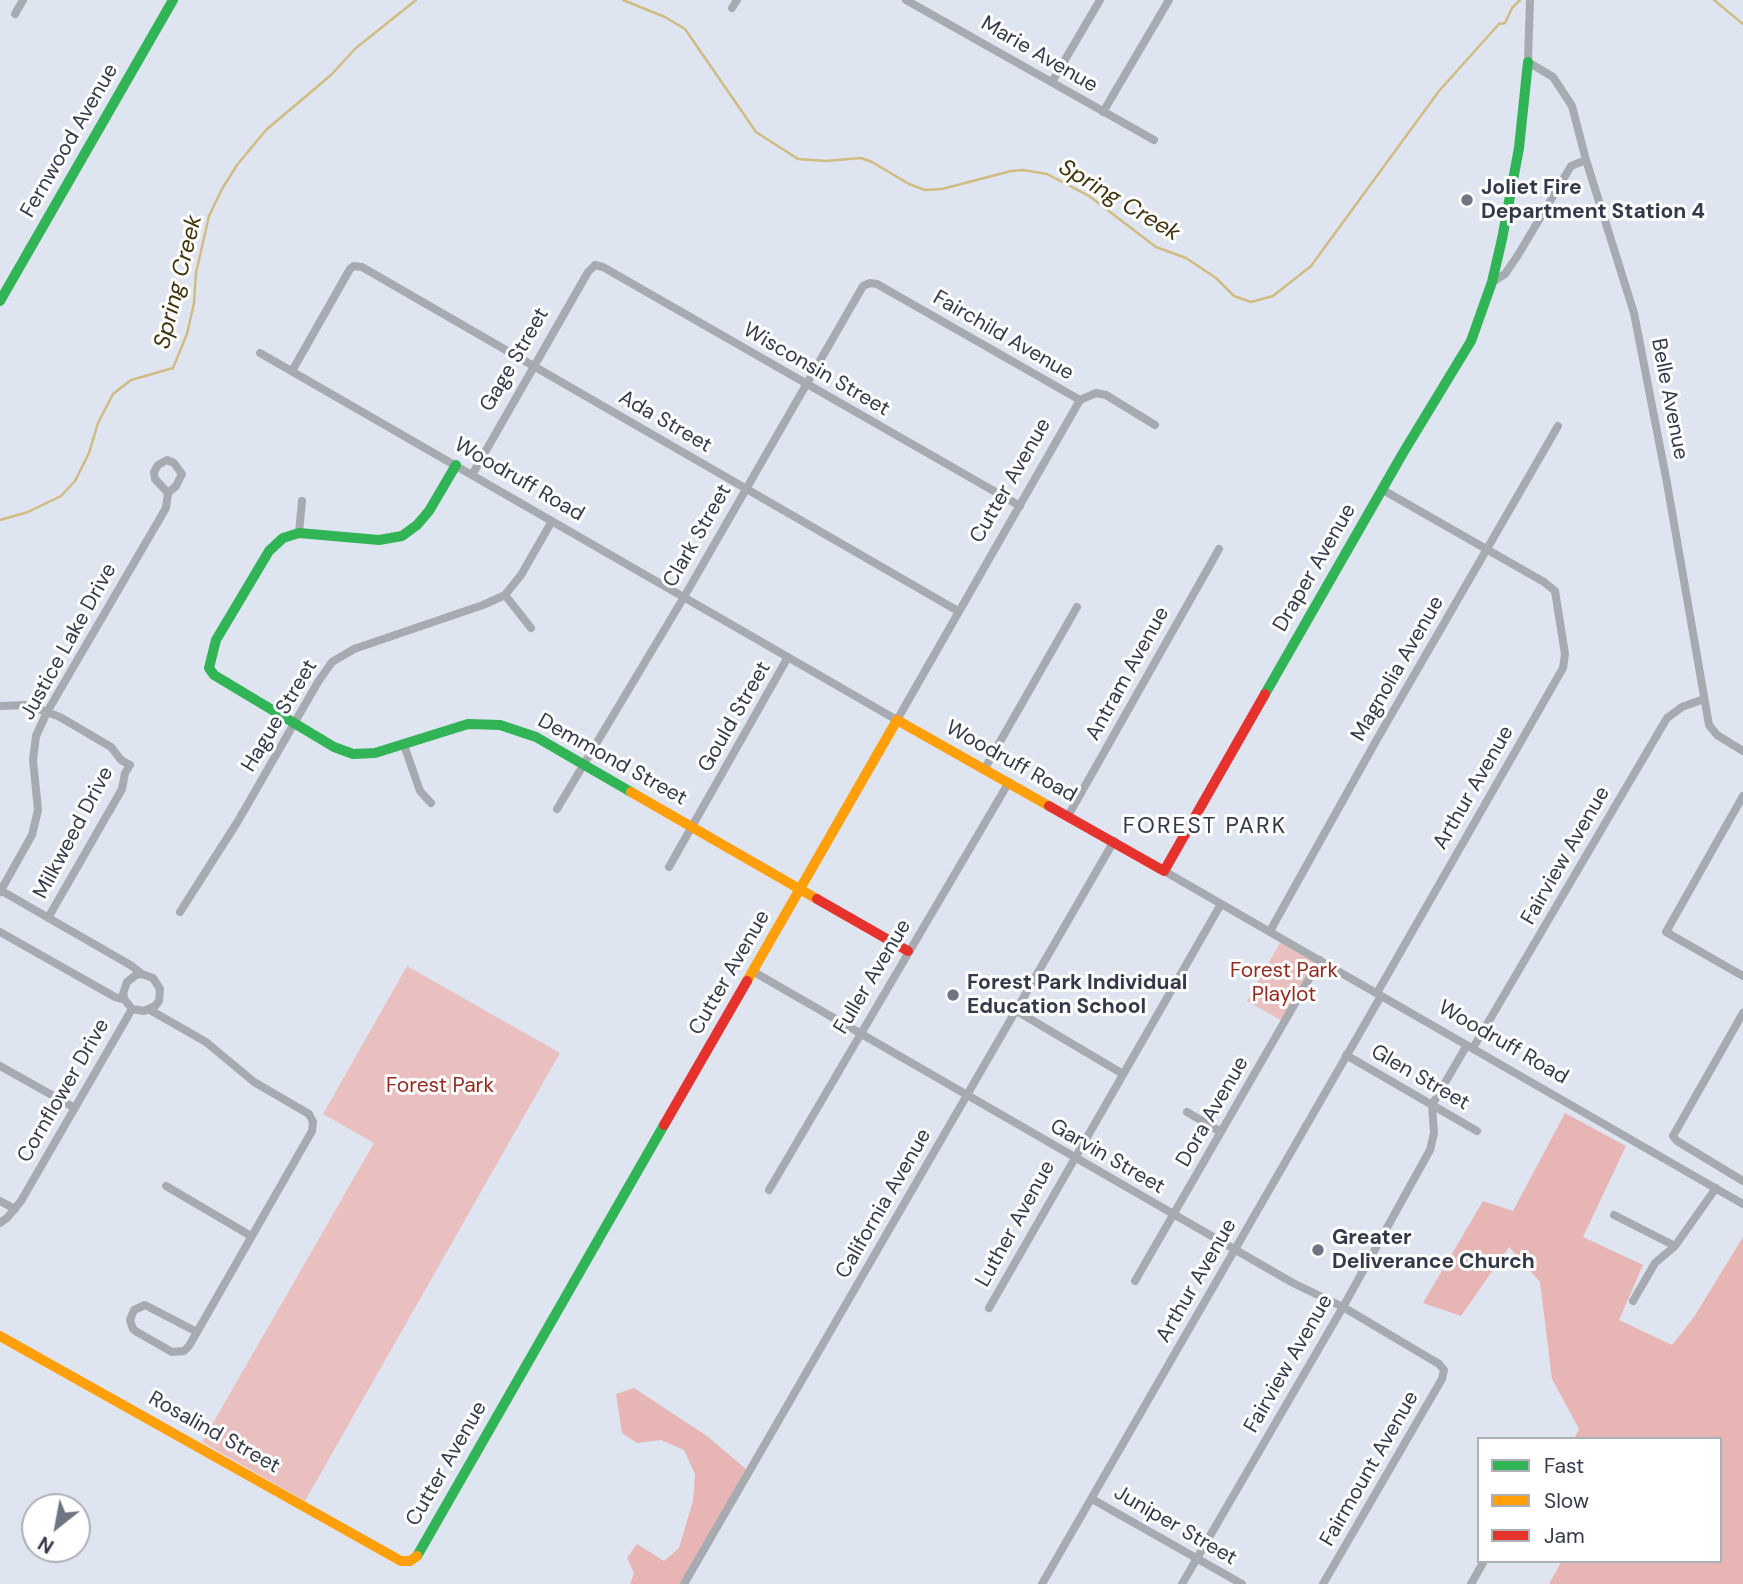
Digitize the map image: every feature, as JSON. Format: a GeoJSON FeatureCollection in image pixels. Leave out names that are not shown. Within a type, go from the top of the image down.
{"type":"FeatureCollection","features":[{"type":"Feature","properties":{"kind":"street"},"geometry":{"type":"LineString","coordinates":[[15,14],[23,0]]}},
{"type":"Feature","properties":{"kind":"street","name":"Fernwood Avenue"},"geometry":{"type":"LineString","coordinates":[[0,301],[173,0]]}},
{"type":"Feature","properties":{"kind":"street","name":"Marie Avenue"},"geometry":{"type":"LineString","coordinates":[[906,0],[1154,140]]}},
{"type":"Feature","properties":{"kind":"street"},"geometry":{"type":"LineString","coordinates":[[1052,82],[1100,0]]}},
{"type":"Feature","properties":{"kind":"street"},"geometry":{"type":"LineString","coordinates":[[1103,112],[1167,0]]}},
{"type":"Feature","properties":{"kind":"street","name":"Draper Avenue"},"geometry":{"type":"LineString","coordinates":[[1164,870],[1382,490],[1471,341],[1492,282],[1519,149],[1528,62],[1530,0]]}},
{"type":"Feature","properties":{"kind":"street","name":"Belle Avenue"},"geometry":{"type":"LineString","coordinates":[[1528,62],[1553,78],[1572,106],[1634,313],[1667,482],[1709,725],[1717,735],[1743,751]]}},
{"type":"Feature","properties":{"kind":"street","name":"Draper Avenue"},"geometry":{"type":"LineString","coordinates":[[1492,282],[1505,274],[1518,255],[1571,166],[1586,160]]}},
{"type":"Feature","properties":{"kind":"street","name":"Gage Street"},"geometry":{"type":"LineString","coordinates":[[472,475],[594,265]]}},
{"type":"Feature","properties":{"kind":"street","name":"Wisconsin Street"},"geometry":{"type":"LineString","coordinates":[[594,265],[603,267],[1020,506]]}},
{"type":"Feature","properties":{"kind":"street","name":"Ada Street"},"geometry":{"type":"LineString","coordinates":[[292,370],[350,269],[354,266],[362,267],[958,611]]}},
{"type":"Feature","properties":{"kind":"street","name":"Clark Street"},"geometry":{"type":"LineString","coordinates":[[557,809],[684,597],[863,286],[870,283]]}},
{"type":"Feature","properties":{"kind":"street","name":"Fairchild Avenue"},"geometry":{"type":"LineString","coordinates":[[870,283],[877,284],[1080,400],[1096,393],[1106,395],[1155,425]]}},
{"type":"Feature","properties":{"kind":"street","name":"Woodruff Road"},"geometry":{"type":"LineString","coordinates":[[260,353],[1743,1204]]}},
{"type":"Feature","properties":{"kind":"street","name":"Cutter Avenue"},"geometry":{"type":"LineString","coordinates":[[410,1562],[417,1556],[754,972],[1080,400]]}},
{"type":"Feature","properties":{"kind":"street","name":"Magnolia Avenue"},"geometry":{"type":"LineString","coordinates":[[1270,931],[1558,426]]}},
{"type":"Feature","properties":{"kind":"street"},"geometry":{"type":"LineString","coordinates":[[302,501],[299,533],[379,540],[402,536],[417,525],[429,511],[456,465]]}},
{"type":"Feature","properties":{"kind":"street"},"geometry":{"type":"LineString","coordinates":[[1382,490],[1488,549]]}},
{"type":"Feature","properties":{"kind":"street","name":"Justice Lake Drive"},"geometry":{"type":"LineString","coordinates":[[0,891],[32,835],[38,810],[33,760],[36,736],[47,712],[166,508],[169,493]]}},
{"type":"Feature","properties":{"kind":"street","name":"Hague Street"},"geometry":{"type":"LineString","coordinates":[[180,912],[238,821],[332,662],[354,649],[505,595],[522,575],[552,521]]}},
{"type":"Feature","properties":{"kind":"street","name":"Demmond Street"},"geometry":{"type":"LineString","coordinates":[[299,533],[283,538],[269,551],[216,640],[209,668],[226,685],[334,747],[353,754],[375,753],[468,724],[500,725],[536,737],[908,951]]}},
{"type":"Feature","properties":{"kind":"street","name":"Antram Avenue"},"geometry":{"type":"LineString","coordinates":[[1068,816],[1219,549]]}},
{"type":"Feature","properties":{"kind":"street","name":"Arthur Avenue"},"geometry":{"type":"LineString","coordinates":[[1042,1584],[1235,1251],[1563,668],[1565,654],[1555,591],[1488,549]]}},
{"type":"Feature","properties":{"kind":"street"},"geometry":{"type":"LineString","coordinates":[[505,595],[531,628]]}},
{"type":"Feature","properties":{"kind":"street"},"geometry":{"type":"LineString","coordinates":[[985,768],[1077,607]]}},
{"type":"Feature","properties":{"kind":"street","name":"Gould Street"},"geometry":{"type":"LineString","coordinates":[[669,867],[788,657]]}},
{"type":"Feature","properties":{"kind":"street","name":"Fairview Avenue"},"geometry":{"type":"LineString","coordinates":[[1182,1584],[1343,1307],[1430,1150],[1434,1133],[1432,1105],[1667,718],[1682,707],[1704,699]]}},
{"type":"Feature","properties":{"kind":"street"},"geometry":{"type":"LineString","coordinates":[[0,706],[28,705],[47,712]]}},
{"type":"Feature","properties":{"kind":"street","name":"Milkweed Drive"},"geometry":{"type":"LineString","coordinates":[[47,712],[111,747],[121,760],[130,765],[125,773],[122,789],[48,918]]}},
{"type":"Feature","properties":{"kind":"street"},"geometry":{"type":"LineString","coordinates":[[404,745],[419,790],[431,803]]}},
{"type":"Feature","properties":{"kind":"street","name":"Fuller Avenue"},"geometry":{"type":"LineString","coordinates":[[769,1190],[1009,782]]}},
{"type":"Feature","properties":{"kind":"street"},"geometry":{"type":"LineString","coordinates":[[1743,796],[1666,932],[1743,976]]}},
{"type":"Feature","properties":{"kind":"street","name":"California Avenue"},"geometry":{"type":"LineString","coordinates":[[684,1584],[1114,841]]}},
{"type":"Feature","properties":{"kind":"street"},"geometry":{"type":"LineString","coordinates":[[0,891],[153,978],[160,989],[159,1001],[144,1012],[132,1009],[123,994],[127,982],[142,974]]}},
{"type":"Feature","properties":{"kind":"street","name":"Luther Avenue"},"geometry":{"type":"LineString","coordinates":[[989,1308],[1221,904]]}},
{"type":"Feature","properties":{"kind":"street"},"geometry":{"type":"LineString","coordinates":[[0,932],[115,997],[125,1000]]}},
{"type":"Feature","properties":{"kind":"street","name":"Dora Avenue"},"geometry":{"type":"LineString","coordinates":[[1135,1281],[1320,960]]}},
{"type":"Feature","properties":{"kind":"street","name":"Garvin Street"},"geometry":{"type":"LineString","coordinates":[[754,972],[1235,1251],[1343,1307],[1439,1364],[1444,1370]]}},
{"type":"Feature","properties":{"kind":"street","name":"Cornflower Drive"},"geometry":{"type":"LineString","coordinates":[[0,1223],[15,1209],[132,1009]]}},
{"type":"Feature","properties":{"kind":"street"},"geometry":{"type":"LineString","coordinates":[[150,1010],[206,1042],[254,1082],[309,1114],[313,1122],[312,1131],[197,1332],[184,1351],[172,1352],[137,1332],[130,1320],[134,1310],[145,1304],[197,1332]]}},
{"type":"Feature","properties":{"kind":"street"},"geometry":{"type":"LineString","coordinates":[[1015,1010],[1123,1074]]}},
{"type":"Feature","properties":{"kind":"street"},"geometry":{"type":"LineString","coordinates":[[1743,1013],[1673,1136],[1743,1181]]}},
{"type":"Feature","properties":{"kind":"street","name":"Glen Street"},"geometry":{"type":"LineString","coordinates":[[1346,1055],[1477,1132]]}},
{"type":"Feature","properties":{"kind":"street"},"geometry":{"type":"LineString","coordinates":[[0,1066],[75,1108]]}},
{"type":"Feature","properties":{"kind":"street"},"geometry":{"type":"LineString","coordinates":[[1187,1112],[1221,1132]]}},
{"type":"Feature","properties":{"kind":"street"},"geometry":{"type":"LineString","coordinates":[[166,1186],[251,1236]]}},
{"type":"Feature","properties":{"kind":"street"},"geometry":{"type":"LineString","coordinates":[[1633,1301],[1655,1263],[1675,1246],[1716,1188]]}},
{"type":"Feature","properties":{"kind":"street"},"geometry":{"type":"LineString","coordinates":[[0,1201],[15,1209]]}},
{"type":"Feature","properties":{"kind":"street"},"geometry":{"type":"LineString","coordinates":[[1614,1215],[1675,1246]]}},
{"type":"Feature","properties":{"kind":"street","name":"Rosalind Street"},"geometry":{"type":"LineString","coordinates":[[0,1336],[401,1560],[410,1562]]}},
{"type":"Feature","properties":{"kind":"street","name":"Fairmount Avenue"},"geometry":{"type":"LineString","coordinates":[[1323,1584],[1442,1380],[1444,1370]]}},
{"type":"Feature","properties":{"kind":"street","name":"Juniper Street"},"geometry":{"type":"LineString","coordinates":[[1092,1499],[1242,1584]]}},
{"type":"Feature","properties":{"kind":"street"},"geometry":{"type":"LineString","coordinates":[[1471,1584],[1483,1563]]}},
{"type":"Feature","properties":{"kind":"green space","name":"Forest Park Playlot"},"geometry":{"type":"Polygon","coordinates":[[[1281,941],[1321,964],[1288,1024],[1247,1001],[1281,941]]]}},
{"type":"Feature","properties":{"kind":"green space","name":"Forest Park"},"geometry":{"type":"Polygon","coordinates":[[[407,966],[560,1053],[305,1501],[202,1442],[374,1143],[323,1114],[407,966]]]}},
{"type":"Feature","properties":{"kind":"shaded area"},"geometry":{"type":"Polygon","coordinates":[[[1565,1113],[1626,1146],[1583,1237],[1643,1265],[1619,1320],[1672,1345],[1694,1317],[1743,1237],[1743,1584],[1549,1584],[1561,1563],[1722,1563],[1722,1437],[1575,1437],[1579,1429],[1552,1379],[1540,1282],[1509,1247],[1461,1316],[1423,1303],[1483,1201],[1513,1211],[1565,1113]]]}},
{"type":"Feature","properties":{"kind":"shaded area"},"geometry":{"type":"Polygon","coordinates":[[[634,1388],[707,1436],[747,1470],[680,1584],[630,1584],[634,1573],[627,1558],[637,1544],[664,1561],[679,1548],[693,1501],[695,1474],[684,1450],[661,1440],[637,1443],[622,1433],[616,1394],[634,1388]]]}},
{"type":"Feature","properties":{"kind":"waterway","name":"Spring Creek"},"geometry":{"type":"LineString","coordinates":[[0,520],[28,512],[61,496],[75,481],[89,453],[98,423],[113,394],[131,380],[173,368],[187,334],[194,303],[196,273],[209,216],[237,165],[266,130],[331,75],[356,48],[416,0]]}},
{"type":"Feature","properties":{"kind":"waterway","name":"Spring Creek"},"geometry":{"type":"LineString","coordinates":[[623,0],[665,17],[685,29],[756,132],[798,159],[826,161],[861,158],[925,190],[942,189],[1011,171],[1047,174],[1089,196],[1156,247],[1186,258],[1216,278],[1234,296],[1251,302],[1273,296],[1311,266],[1439,91],[1499,24],[1505,23],[1512,8],[1520,0]]}},
{"type":"Feature","properties":{"kind":"waterway","name":"Spring Creek"},"geometry":{"type":"LineString","coordinates":[[1714,0],[1743,24]]}},
{"type":"Feature","properties":{"kind":"traffic: fast"},"geometry":{"type":"LineString","coordinates":[[0,301],[173,0]]}},
{"type":"Feature","properties":{"kind":"traffic: fast"},"geometry":{"type":"LineString","coordinates":[[1265,694],[1403,453],[1471,341],[1492,282],[1502,239],[1519,148],[1528,62]]}},
{"type":"Feature","properties":{"kind":"traffic: fast"},"geometry":{"type":"LineString","coordinates":[[456,465],[429,511],[417,525],[402,536],[379,540],[299,533],[283,538],[269,551],[216,640],[209,668],[214,675],[334,747],[353,754],[375,753],[468,724],[500,725],[536,737],[631,792]]}},
{"type":"Feature","properties":{"kind":"traffic: fast"},"geometry":{"type":"LineString","coordinates":[[417,1556],[664,1125]]}},
{"type":"Feature","properties":{"kind":"traffic: slow"},"geometry":{"type":"LineString","coordinates":[[747,981],[897,720],[1049,806]]}},
{"type":"Feature","properties":{"kind":"traffic: slow"},"geometry":{"type":"LineString","coordinates":[[631,792],[817,899]]}},
{"type":"Feature","properties":{"kind":"traffic: slow"},"geometry":{"type":"LineString","coordinates":[[0,1336],[401,1561],[410,1561],[417,1556]]}},
{"type":"Feature","properties":{"kind":"traffic: jam"},"geometry":{"type":"LineString","coordinates":[[1049,806],[1164,871],[1265,694]]}},
{"type":"Feature","properties":{"kind":"traffic: jam"},"geometry":{"type":"LineString","coordinates":[[817,899],[908,951]]}},
{"type":"Feature","properties":{"kind":"traffic: jam"},"geometry":{"type":"LineString","coordinates":[[664,1125],[747,981]]}},
{"type":"Feature","properties":{"kind":"place","name":"Joliet Fire Department Station 4"},"geometry":{"type":"Point","coordinates":[1467,200]}},
{"type":"Feature","properties":{"kind":"place","name":"Forest Park Individual Education School"},"geometry":{"type":"Point","coordinates":[953,995]}},
{"type":"Feature","properties":{"kind":"place","name":"Greater Deliverance Church"},"geometry":{"type":"Point","coordinates":[1318,1250]}},
{"type":"Feature","properties":{"kind":"district","name":"FOREST PARK"},"geometry":{"type":"Point","coordinates":[1205,827]}}]}
